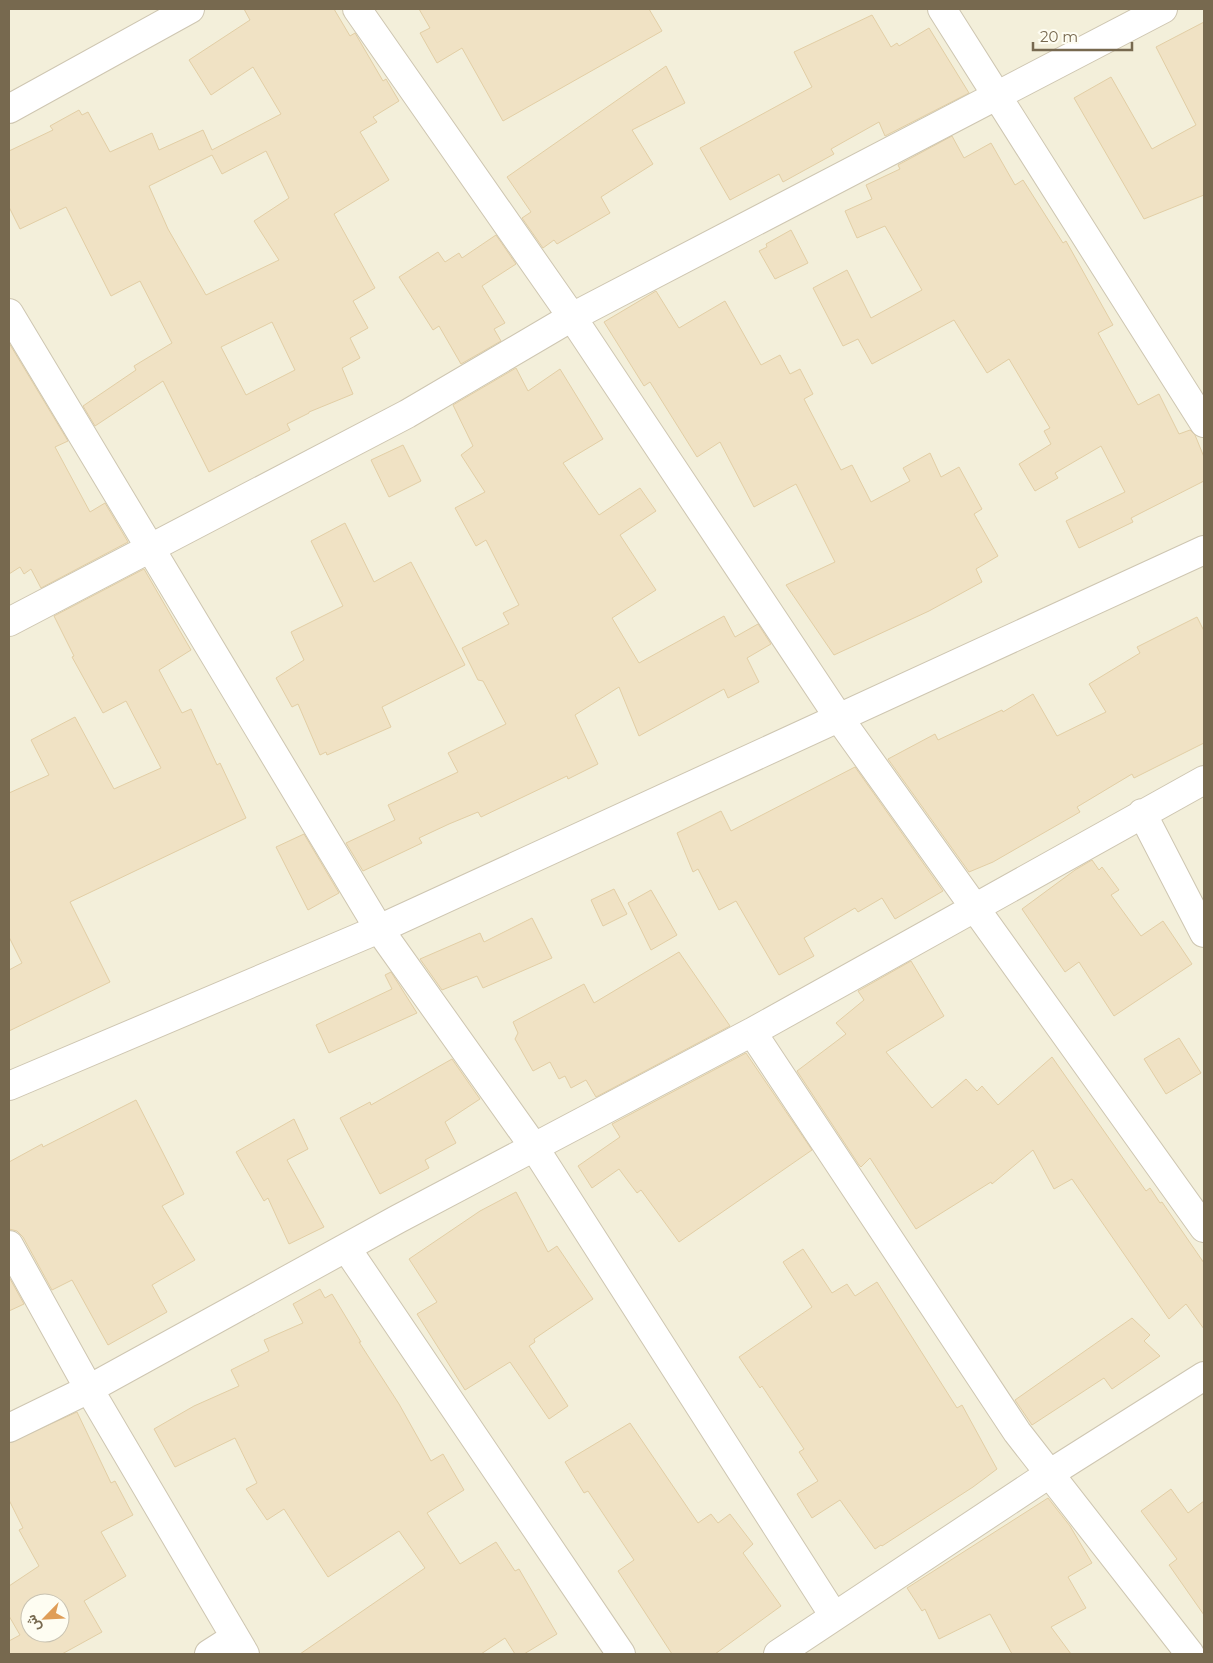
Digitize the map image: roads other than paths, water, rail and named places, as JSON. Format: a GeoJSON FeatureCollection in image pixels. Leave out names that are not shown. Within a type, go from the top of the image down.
{"type":"FeatureCollection","features":[{"type":"Feature","properties":{"kind":"street"},"geometry":{"type":"LineString","coordinates":[[9,109],[190,9]]}},
{"type":"Feature","properties":{"kind":"street"},"geometry":{"type":"LineString","coordinates":[[357,9],[572,317],[839,718],[1204,1228]]}},
{"type":"Feature","properties":{"kind":"street"},"geometry":{"type":"LineString","coordinates":[[942,9],[1204,423]]}},
{"type":"Feature","properties":{"kind":"street"},"geometry":{"type":"LineString","coordinates":[[9,622],[149,547],[407,414],[572,317],[1163,9]]}},
{"type":"Feature","properties":{"kind":"street"},"geometry":{"type":"LineString","coordinates":[[9,315],[378,929],[534,1147],[834,1616]]}},
{"type":"Feature","properties":{"kind":"street"},"geometry":{"type":"LineString","coordinates":[[9,1086],[378,929],[1204,550]]}},
{"type":"Feature","properties":{"kind":"street"},"geometry":{"type":"LineString","coordinates":[[9,1428],[89,1389],[534,1147],[752,1032],[1204,780]]}},
{"type":"Feature","properties":{"kind":"street"},"geometry":{"type":"LineString","coordinates":[[1142,813],[1204,933]]}},
{"type":"Feature","properties":{"kind":"street"},"geometry":{"type":"LineString","coordinates":[[752,1032],[1017,1432],[1190,1654]]}},
{"type":"Feature","properties":{"kind":"street"},"geometry":{"type":"LineString","coordinates":[[9,1245],[89,1389],[239,1646],[209,1654]]}},
{"type":"Feature","properties":{"kind":"street"},"geometry":{"type":"LineString","coordinates":[[347,1249],[621,1654]]}},
{"type":"Feature","properties":{"kind":"street"},"geometry":{"type":"LineString","coordinates":[[778,1654],[1049,1474],[1204,1376]]}}]}
